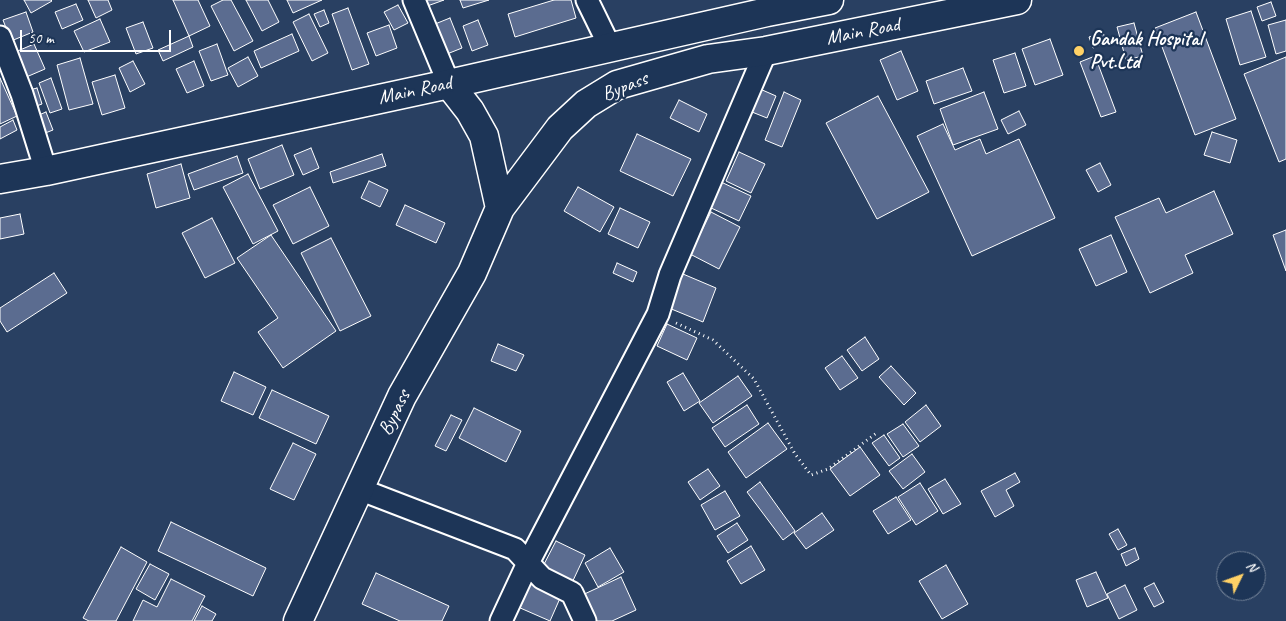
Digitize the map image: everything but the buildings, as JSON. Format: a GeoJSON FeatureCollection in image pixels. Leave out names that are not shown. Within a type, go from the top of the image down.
{"type":"FeatureCollection","features":[{"type":"Feature","properties":{"kind":"main road","name":"Main Road"},"geometry":{"type":"LineString","coordinates":[[0,180],[449,84],[828,0]]}},
{"type":"Feature","properties":{"kind":"main road","name":"Main Road"},"geometry":{"type":"LineString","coordinates":[[708,59],[766,51],[958,6],[1017,0]]}},
{"type":"Feature","properties":{"kind":"main road","name":"Bypass"},"geometry":{"type":"LineString","coordinates":[[298,621],[402,396],[472,273],[500,208],[560,128],[586,104],[616,85],[708,59]]}},
{"type":"Feature","properties":{"kind":"main road"},"geometry":{"type":"LineString","coordinates":[[449,84],[470,111],[484,136],[500,208]]}},
{"type":"Feature","properties":{"kind":"street"},"geometry":{"type":"LineString","coordinates":[[414,0],[449,84]]}},
{"type":"Feature","properties":{"kind":"street"},"geometry":{"type":"LineString","coordinates":[[587,0],[610,47]]}},
{"type":"Feature","properties":{"kind":"street"},"geometry":{"type":"LineString","coordinates":[[0,37],[22,94],[46,171]]}},
{"type":"Feature","properties":{"kind":"street"},"geometry":{"type":"LineString","coordinates":[[501,621],[528,563],[658,314],[670,275],[766,51]]}},
{"type":"Feature","properties":{"kind":"street"},"geometry":{"type":"LineString","coordinates":[[359,489],[515,549],[542,578],[572,593],[585,621]]}},
{"type":"Feature","properties":{"kind":"path"},"geometry":{"type":"LineString","coordinates":[[658,314],[713,340],[754,379],[795,454],[811,475],[828,469],[878,432]]}},
{"type":"Feature","properties":{"kind":"place","name":"Gandak Hospital Pvt.Ltd"},"geometry":{"type":"Point","coordinates":[1079,51]}}]}
